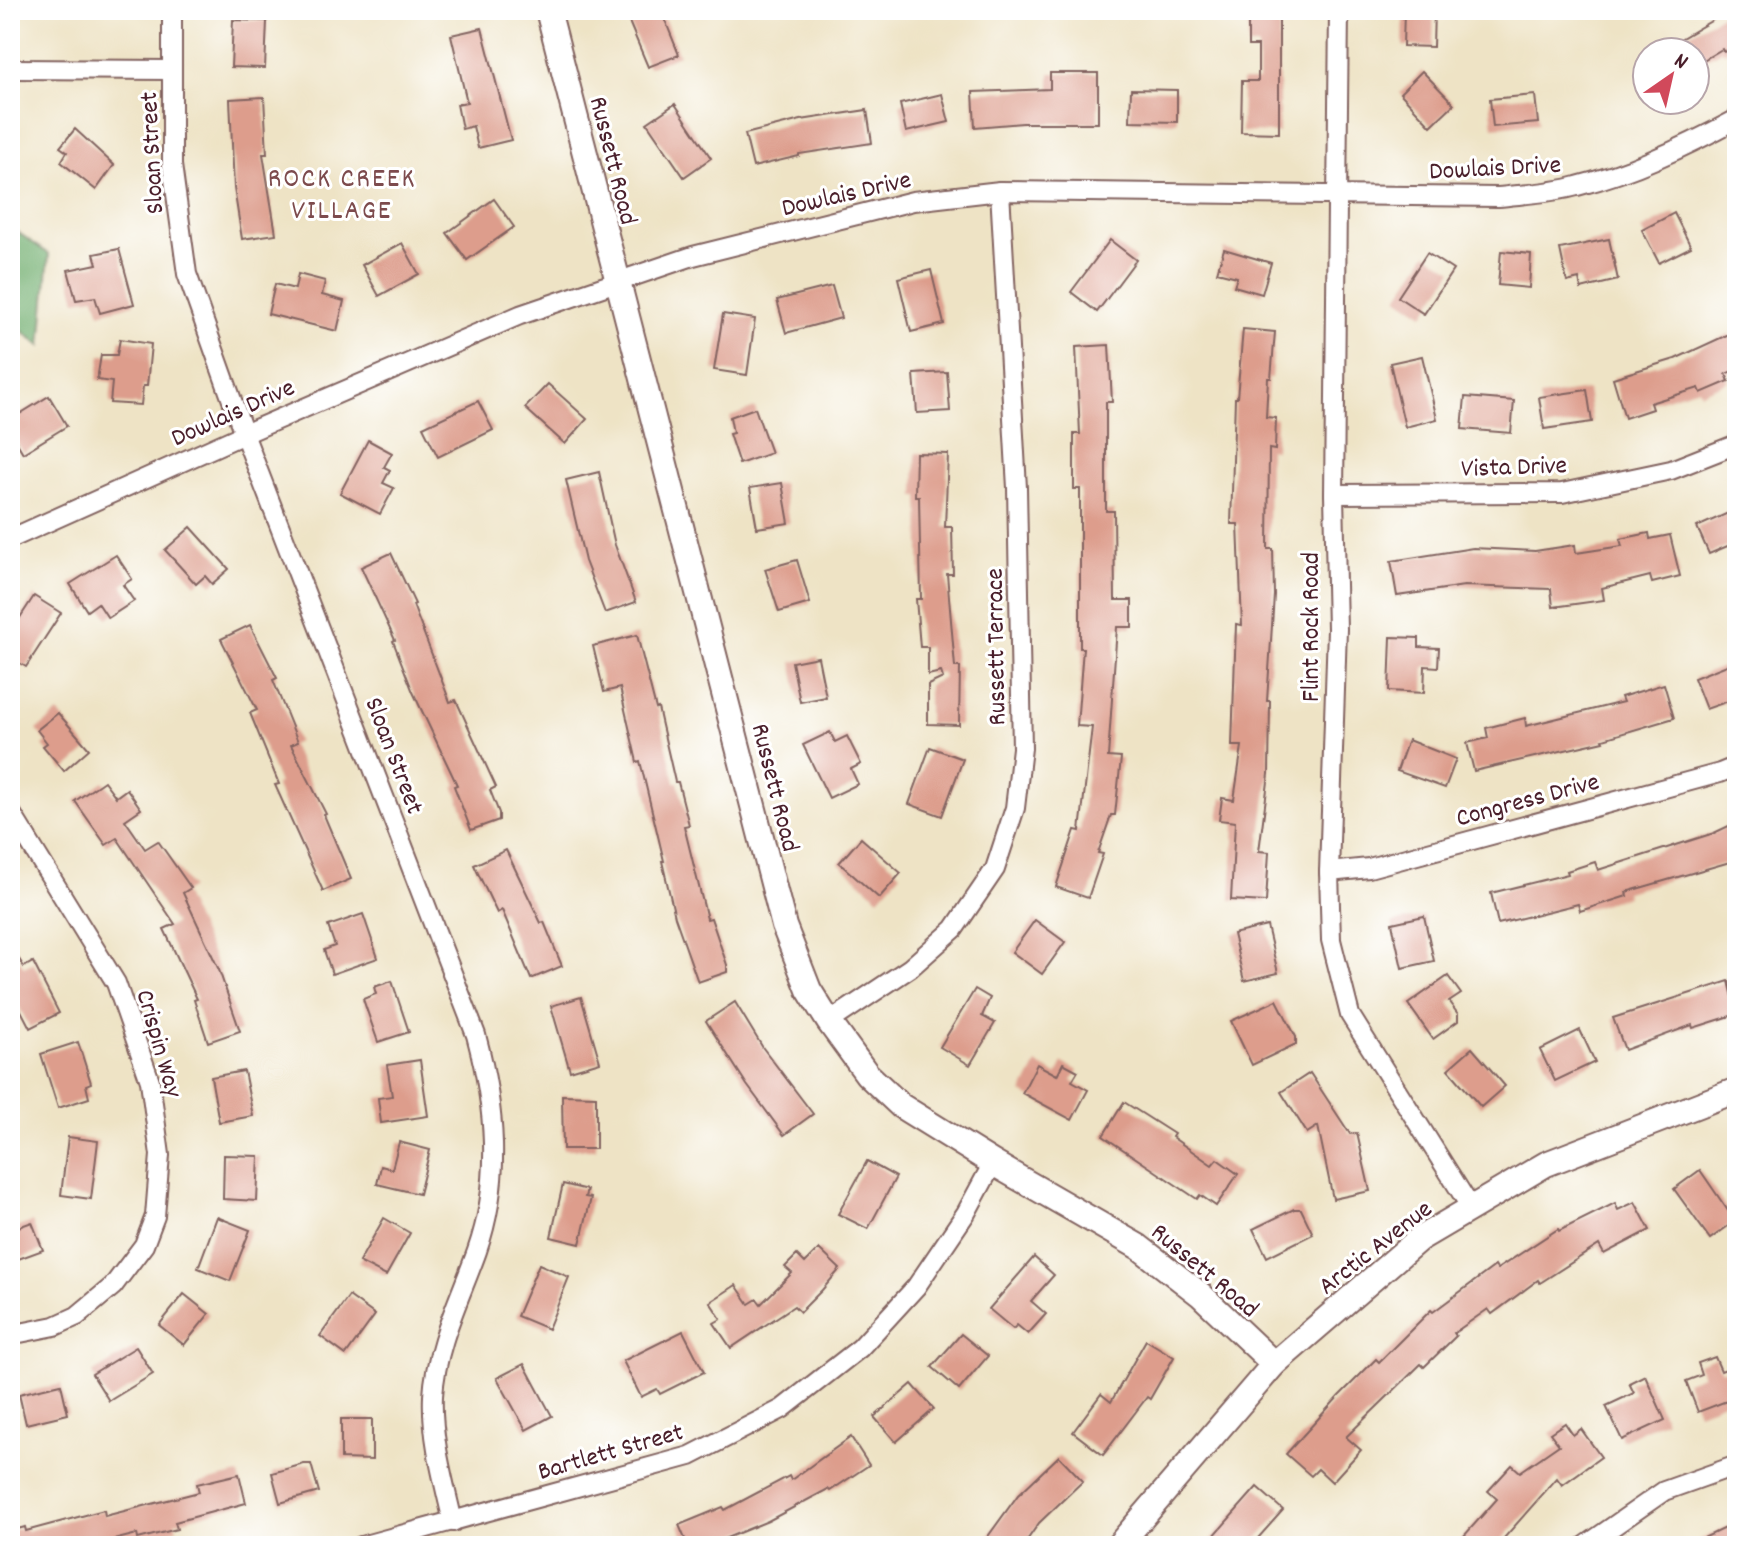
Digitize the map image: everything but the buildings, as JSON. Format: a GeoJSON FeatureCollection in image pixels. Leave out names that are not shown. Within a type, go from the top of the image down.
{"type":"FeatureCollection","features":[{"type":"Feature","properties":{"kind":"street","name":"Sloan Street"},"geometry":{"type":"LineString","coordinates":[[172,10],[172,165],[187,274],[244,434],[476,1035],[488,1082],[495,1138],[489,1209],[478,1249],[443,1335],[433,1396],[439,1457],[453,1522]]}},
{"type":"Feature","properties":{"kind":"street","name":"Russett Road"},"geometry":{"type":"LineString","coordinates":[[548,10],[784,926],[809,990],[867,1074],[901,1106],[1139,1247],[1201,1295],[1274,1364]]}},
{"type":"Feature","properties":{"kind":"street","name":"Flint Rock Road"},"geometry":{"type":"LineString","coordinates":[[1339,10],[1334,494],[1337,629],[1329,872],[1331,940],[1350,1015],[1471,1208]]}},
{"type":"Feature","properties":{"kind":"street"},"geometry":{"type":"LineString","coordinates":[[10,69],[171,70]]}},
{"type":"Feature","properties":{"kind":"street","name":"Dowlais Drive"},"geometry":{"type":"LineString","coordinates":[[10,539],[520,315],[693,256],[913,201],[1000,191],[1498,197],[1575,187],[1698,140],[1737,119]]}},
{"type":"Feature","properties":{"kind":"street","name":"Russett Terrace"},"geometry":{"type":"LineString","coordinates":[[829,1022],[910,968],[954,929],[995,869],[1015,808],[1022,748],[1017,488],[1000,191]]}},
{"type":"Feature","properties":{"kind":"street","name":"Vista Drive"},"geometry":{"type":"LineString","coordinates":[[1334,494],[1562,493],[1671,470],[1737,444]]}},
{"type":"Feature","properties":{"kind":"street","name":"Congress Drive"},"geometry":{"type":"LineString","coordinates":[[1329,872],[1369,868],[1737,766]]}},
{"type":"Feature","properties":{"kind":"street","name":"Crispin Way"},"geometry":{"type":"LineString","coordinates":[[10,811],[116,983],[150,1081],[160,1155],[155,1216],[144,1245],[113,1286],[77,1316],[55,1326],[10,1335]]}},
{"type":"Feature","properties":{"kind":"street","name":"Arctic Avenue"},"geometry":{"type":"LineString","coordinates":[[1118,1546],[1274,1364],[1419,1239],[1546,1164],[1737,1090]]}},
{"type":"Feature","properties":{"kind":"street","name":"Bartlett Street"},"geometry":{"type":"LineString","coordinates":[[361,1546],[690,1456],[782,1409],[860,1348],[916,1287],[966,1213],[993,1163]]}},
{"type":"Feature","properties":{"kind":"street"},"geometry":{"type":"LineString","coordinates":[[1585,1546],[1664,1491],[1737,1465]]}},
{"type":"Feature","properties":{"kind":"green space"},"geometry":{"type":"Polygon","coordinates":[[[10,227],[49,254],[41,346],[10,321],[10,227]]]}},
{"type":"Feature","properties":{"kind":"district","name":"ROCK CREEK VILLAGE"},"geometry":{"type":"Point","coordinates":[342,192]}}]}
